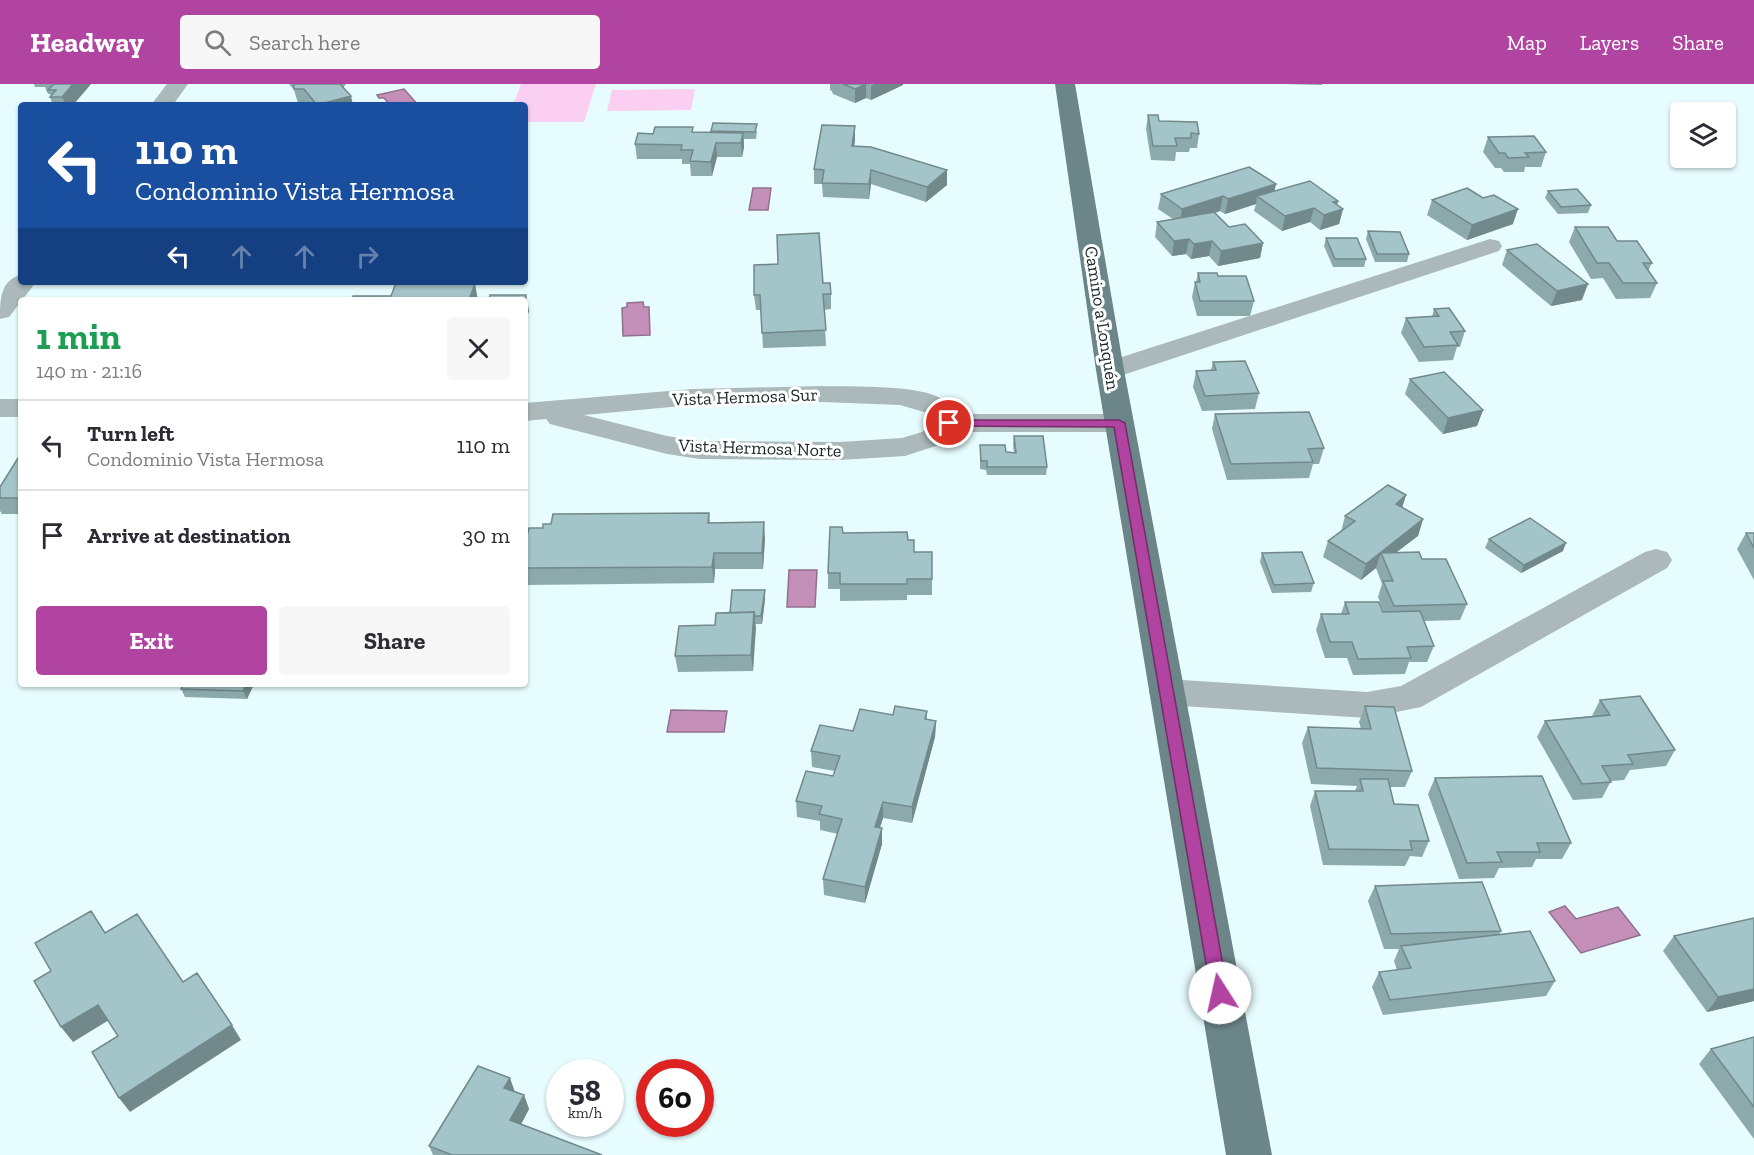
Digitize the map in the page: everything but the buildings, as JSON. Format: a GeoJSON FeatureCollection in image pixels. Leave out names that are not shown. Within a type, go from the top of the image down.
{"type":"FeatureCollection","features":[{"type":"Feature","properties":{"kind":"main road","name":"Camino a Lonquén"},"geometry":{"type":"LineString","coordinates":[[1065,84],[1119,423],[1248,1155]]}},
{"type":"Feature","properties":{"kind":"street"},"geometry":{"type":"LineString","coordinates":[[164,102],[178,84]]}},
{"type":"Feature","properties":{"kind":"street"},"geometry":{"type":"LineString","coordinates":[[1110,370],[1490,246]]}},
{"type":"Feature","properties":{"kind":"street"},"geometry":{"type":"LineString","coordinates":[[0,311],[21,285]]}},
{"type":"Feature","properties":{"kind":"street","name":"Vista Hermosa Sur"},"geometry":{"type":"LineString","coordinates":[[529,412],[693,397],[822,394],[900,397],[919,401],[934,406],[949,423]]}},
{"type":"Feature","properties":{"kind":"street"},"geometry":{"type":"LineString","coordinates":[[0,408],[18,408]]}},
{"type":"Feature","properties":{"kind":"street","name":"Vista Hermosa Norte"},"geometry":{"type":"LineString","coordinates":[[529,412],[667,445],[700,450],[840,451],[905,447],[932,438],[949,423]]}},
{"type":"Feature","properties":{"kind":"street"},"geometry":{"type":"LineString","coordinates":[[949,423],[1119,423]]}},
{"type":"Feature","properties":{"kind":"street"},"geometry":{"type":"LineString","coordinates":[[1166,692],[1366,705],[1408,698],[1656,560]]}},
{"type":"Feature","properties":{"kind":"shaded area"},"geometry":{"type":"Polygon","coordinates":[[[521,84],[596,84],[584,122],[528,122],[528,102],[514,102],[521,84]]]}},
{"type":"Feature","properties":{"kind":"shaded area"},"geometry":{"type":"Polygon","coordinates":[[[404,89],[415,102],[387,102],[377,95],[404,89]]]}},
{"type":"Feature","properties":{"kind":"shaded area"},"geometry":{"type":"Polygon","coordinates":[[[695,89],[691,110],[607,111],[612,90],[695,89]]]}},
{"type":"Feature","properties":{"kind":"shaded area"},"geometry":{"type":"Polygon","coordinates":[[[753,188],[771,188],[768,210],[749,210],[753,188]]]}},
{"type":"Feature","properties":{"kind":"shaded area"},"geometry":{"type":"Polygon","coordinates":[[[643,302],[644,307],[649,307],[650,335],[623,336],[622,308],[627,307],[627,303],[643,302]]]}},
{"type":"Feature","properties":{"kind":"shaded area"},"geometry":{"type":"Polygon","coordinates":[[[789,570],[817,570],[815,607],[787,607],[789,570]]]}},
{"type":"Feature","properties":{"kind":"shaded area"},"geometry":{"type":"Polygon","coordinates":[[[671,710],[727,711],[724,732],[667,732],[671,710]]]}},
{"type":"Feature","properties":{"kind":"shaded area"},"geometry":{"type":"Polygon","coordinates":[[[1565,906],[1576,919],[1618,907],[1640,935],[1581,953],[1549,912],[1565,906]]]}},
{"type":"Feature","properties":{"kind":"route"},"geometry":{"type":"LineString","coordinates":[[949,423],[1119,423],[1220,993]]}}]}
